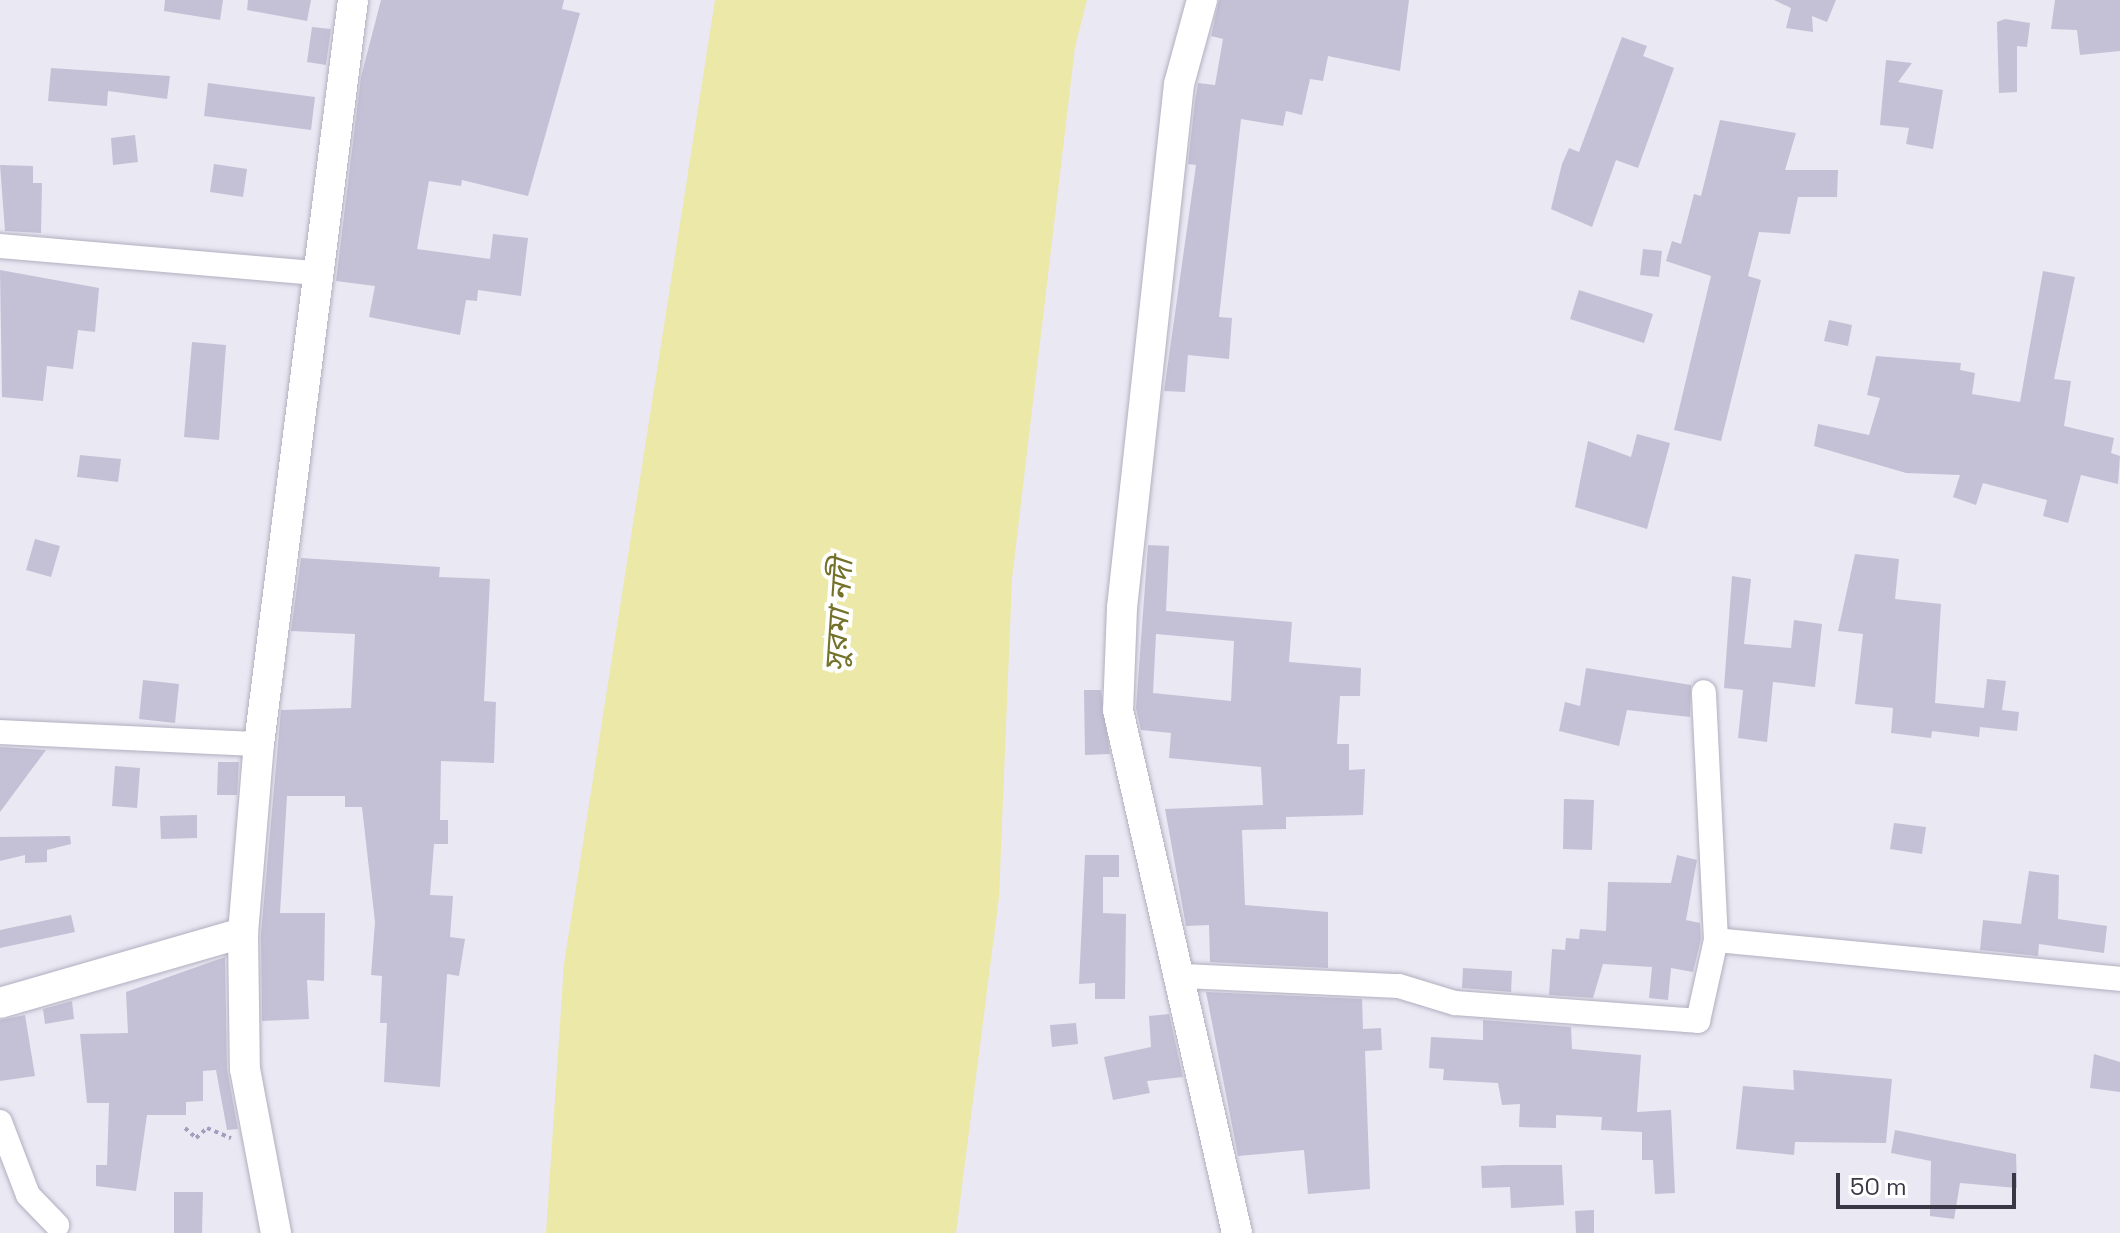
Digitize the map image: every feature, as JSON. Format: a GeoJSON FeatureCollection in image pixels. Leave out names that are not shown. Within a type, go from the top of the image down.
{"type":"FeatureCollection","features":[{"type":"Feature","properties":{"kind":"street"},"geometry":{"type":"LineString","coordinates":[[276,1233],[245,1069],[243,933],[259,744],[316,273],[353,0]]}},
{"type":"Feature","properties":{"kind":"street"},"geometry":{"type":"LineString","coordinates":[[1202,0],[1179,84],[1122,608],[1118,710],[1184,976],[1210,1134],[1237,1233]]}},
{"type":"Feature","properties":{"kind":"street"},"geometry":{"type":"LineString","coordinates":[[0,246],[316,273]]}},
{"type":"Feature","properties":{"kind":"street"},"geometry":{"type":"LineString","coordinates":[[1184,976],[1399,986],[1455,1003],[1698,1021],[1716,940],[1704,692]]}},
{"type":"Feature","properties":{"kind":"street"},"geometry":{"type":"LineString","coordinates":[[0,732],[259,744]]}},
{"type":"Feature","properties":{"kind":"street"},"geometry":{"type":"LineString","coordinates":[[0,1003],[243,933]]}},
{"type":"Feature","properties":{"kind":"street"},"geometry":{"type":"LineString","coordinates":[[1716,940],[2120,979]]}},
{"type":"Feature","properties":{"kind":"street"},"geometry":{"type":"LineString","coordinates":[[0,1122],[28,1195],[57,1225]]}},
{"type":"Feature","properties":{"kind":"path"},"geometry":{"type":"LineString","coordinates":[[185,1128],[196,1138],[207,1128],[260,1149]]}},
{"type":"Feature","properties":{"kind":"water","name":"সুরমা নদী"},"geometry":{"type":"Polygon","coordinates":[[[715,0],[1087,0],[1075,47],[1012,579],[999,897],[956,1233],[546,1233],[564,964],[715,0]]]}},
{"type":"Feature","properties":{"kind":"building"},"geometry":{"type":"Polygon","coordinates":[[[165,0],[223,0],[220,20],[164,11],[165,0]]]}},
{"type":"Feature","properties":{"kind":"building"},"geometry":{"type":"Polygon","coordinates":[[[248,0],[311,0],[307,21],[247,10],[248,0]]]}},
{"type":"Feature","properties":{"kind":"building"},"geometry":{"type":"Polygon","coordinates":[[[381,0],[564,0],[562,9],[580,13],[528,196],[462,180],[461,186],[429,181],[417,249],[490,259],[493,234],[528,238],[521,296],[478,290],[477,301],[466,300],[460,335],[369,317],[375,286],[336,281],[361,77],[381,0]]]}},
{"type":"Feature","properties":{"kind":"building"},"geometry":{"type":"Polygon","coordinates":[[[1219,0],[1409,0],[1400,71],[1328,56],[1323,81],[1310,79],[1302,115],[1286,111],[1283,126],[1241,119],[1219,317],[1232,318],[1229,359],[1188,355],[1185,392],[1164,391],[1196,165],[1188,164],[1195,101],[1198,83],[1215,85],[1223,39],[1211,36],[1219,0]]]}},
{"type":"Feature","properties":{"kind":"building"},"geometry":{"type":"Polygon","coordinates":[[[1774,0],[1836,0],[1827,22],[1812,16],[1813,32],[1786,28],[1791,8],[1774,0]]]}},
{"type":"Feature","properties":{"kind":"building"},"geometry":{"type":"Polygon","coordinates":[[[2055,0],[2120,0],[2120,51],[2080,55],[2077,30],[2051,29],[2055,0]]]}},
{"type":"Feature","properties":{"kind":"building"},"geometry":{"type":"Polygon","coordinates":[[[2005,19],[2030,23],[2027,47],[2017,46],[2017,92],[1999,93],[1997,22],[2005,19]]]}},
{"type":"Feature","properties":{"kind":"building"},"geometry":{"type":"Polygon","coordinates":[[[312,27],[331,29],[326,65],[307,62],[312,27]]]}},
{"type":"Feature","properties":{"kind":"building"},"geometry":{"type":"Polygon","coordinates":[[[1622,37],[1647,46],[1643,56],[1674,68],[1638,168],[1616,160],[1592,227],[1551,209],[1562,164],[1569,148],[1579,152],[1622,37]]]}},
{"type":"Feature","properties":{"kind":"building"},"geometry":{"type":"Polygon","coordinates":[[[1886,60],[1912,63],[1898,82],[1943,90],[1933,149],[1906,144],[1909,128],[1880,125],[1886,60]]]}},
{"type":"Feature","properties":{"kind":"building"},"geometry":{"type":"Polygon","coordinates":[[[51,68],[170,76],[167,99],[108,91],[107,106],[48,101],[51,68]]]}},
{"type":"Feature","properties":{"kind":"building"},"geometry":{"type":"Polygon","coordinates":[[[208,83],[315,97],[311,130],[204,116],[208,83]]]}},
{"type":"Feature","properties":{"kind":"building"},"geometry":{"type":"Polygon","coordinates":[[[1720,120],[1796,133],[1785,170],[1838,170],[1837,197],[1798,197],[1790,234],[1759,232],[1748,276],[1761,280],[1721,441],[1674,430],[1711,276],[1666,261],[1672,241],[1681,244],[1694,194],[1701,196],[1720,120]]]}},
{"type":"Feature","properties":{"kind":"building"},"geometry":{"type":"Polygon","coordinates":[[[135,135],[138,162],[113,165],[111,138],[135,135]]]}},
{"type":"Feature","properties":{"kind":"building"},"geometry":{"type":"Polygon","coordinates":[[[214,164],[247,169],[243,197],[210,192],[214,164]]]}},
{"type":"Feature","properties":{"kind":"building"},"geometry":{"type":"Polygon","coordinates":[[[0,165],[33,166],[33,183],[42,183],[41,233],[5,231],[0,165]]]}},
{"type":"Feature","properties":{"kind":"building"},"geometry":{"type":"Polygon","coordinates":[[[1643,249],[1662,251],[1659,277],[1640,275],[1643,249]]]}},
{"type":"Feature","properties":{"kind":"building"},"geometry":{"type":"Polygon","coordinates":[[[0,270],[99,288],[95,332],[78,330],[73,369],[47,366],[43,401],[2,397],[0,270]]]}},
{"type":"Feature","properties":{"kind":"building"},"geometry":{"type":"Polygon","coordinates":[[[2043,271],[2075,277],[2054,379],[2071,381],[2064,426],[2114,438],[2111,453],[2120,456],[2118,484],[2081,475],[2068,523],[2043,516],[2047,500],[1983,483],[1976,505],[1953,497],[1960,475],[1906,473],[1814,446],[1818,424],[1869,435],[1880,398],[1867,395],[1876,356],[1961,363],[1960,370],[1975,373],[1972,394],[2020,402],[2043,271]]]}},
{"type":"Feature","properties":{"kind":"building"},"geometry":{"type":"Polygon","coordinates":[[[1579,290],[1653,314],[1644,343],[1570,319],[1579,290]]]}},
{"type":"Feature","properties":{"kind":"building"},"geometry":{"type":"Polygon","coordinates":[[[1829,320],[1852,325],[1848,346],[1824,341],[1829,320]]]}},
{"type":"Feature","properties":{"kind":"building"},"geometry":{"type":"Polygon","coordinates":[[[192,342],[226,345],[219,440],[184,437],[192,342]]]}},
{"type":"Feature","properties":{"kind":"building"},"geometry":{"type":"Polygon","coordinates":[[[1637,434],[1670,443],[1647,529],[1575,507],[1588,441],[1631,457],[1637,434]]]}},
{"type":"Feature","properties":{"kind":"building"},"geometry":{"type":"Polygon","coordinates":[[[80,455],[121,459],[118,482],[77,477],[80,455]]]}},
{"type":"Feature","properties":{"kind":"building"},"geometry":{"type":"Polygon","coordinates":[[[35,539],[60,546],[51,577],[26,570],[35,539]]]}},
{"type":"Feature","properties":{"kind":"building"},"geometry":{"type":"Polygon","coordinates":[[[1148,545],[1169,546],[1166,611],[1292,622],[1289,662],[1361,668],[1360,696],[1340,696],[1337,744],[1349,744],[1349,770],[1365,769],[1363,815],[1286,817],[1286,829],[1242,830],[1245,905],[1328,912],[1328,968],[1210,962],[1209,925],[1186,926],[1165,809],[1263,805],[1261,767],[1169,758],[1171,733],[1141,730],[1136,708],[1148,545]],[[1156,634],[1153,693],[1231,701],[1234,641],[1156,634]]]}},
{"type":"Feature","properties":{"kind":"building"},"geometry":{"type":"Polygon","coordinates":[[[1855,554],[1899,559],[1895,599],[1941,604],[1935,703],[1984,708],[1987,679],[2006,681],[2002,710],[2019,712],[2017,731],[1980,727],[1979,737],[1932,731],[1931,738],[1891,733],[1893,708],[1855,704],[1863,634],[1838,631],[1855,554]]]}},
{"type":"Feature","properties":{"kind":"building"},"geometry":{"type":"Polygon","coordinates":[[[301,558],[440,567],[439,577],[490,579],[484,701],[496,702],[494,763],[441,761],[440,820],[448,820],[448,844],[434,844],[430,895],[453,896],[450,937],[465,939],[459,976],[447,974],[440,1087],[384,1082],[387,1023],[380,1023],[382,976],[371,975],[375,922],[362,807],[345,807],[345,796],[287,796],[280,913],[325,913],[324,981],[307,980],[309,1019],[262,1021],[261,934],[281,710],[351,708],[355,634],[291,631],[301,558]]]}},
{"type":"Feature","properties":{"kind":"building"},"geometry":{"type":"Polygon","coordinates":[[[1732,576],[1751,579],[1744,644],[1791,648],[1794,620],[1822,624],[1815,687],[1773,682],[1767,742],[1738,738],[1743,690],[1724,688],[1732,576]]]}},
{"type":"Feature","properties":{"kind":"building"},"geometry":{"type":"Polygon","coordinates":[[[1586,668],[1691,685],[1690,717],[1627,710],[1619,746],[1559,731],[1565,702],[1580,706],[1586,668]]]}},
{"type":"Feature","properties":{"kind":"building"},"geometry":{"type":"Polygon","coordinates":[[[143,680],[179,684],[175,723],[139,719],[143,680]]]}},
{"type":"Feature","properties":{"kind":"building"},"geometry":{"type":"Polygon","coordinates":[[[1084,690],[1101,690],[1110,754],[1085,755],[1084,690]]]}},
{"type":"Feature","properties":{"kind":"building"},"geometry":{"type":"Polygon","coordinates":[[[0,747],[46,750],[0,812],[0,747]]]}},
{"type":"Feature","properties":{"kind":"building"},"geometry":{"type":"Polygon","coordinates":[[[218,762],[239,762],[237,795],[217,795],[218,762]]]}},
{"type":"Feature","properties":{"kind":"building"},"geometry":{"type":"Polygon","coordinates":[[[115,766],[140,768],[137,808],[112,806],[115,766]]]}},
{"type":"Feature","properties":{"kind":"building"},"geometry":{"type":"Polygon","coordinates":[[[1564,799],[1594,800],[1592,850],[1563,849],[1564,799]]]}},
{"type":"Feature","properties":{"kind":"building"},"geometry":{"type":"Polygon","coordinates":[[[197,815],[197,838],[161,839],[160,816],[197,815]]]}},
{"type":"Feature","properties":{"kind":"building"},"geometry":{"type":"Polygon","coordinates":[[[1894,823],[1926,827],[1922,854],[1890,849],[1894,823]]]}},
{"type":"Feature","properties":{"kind":"building"},"geometry":{"type":"Polygon","coordinates":[[[70,836],[71,844],[47,850],[47,862],[25,863],[25,855],[0,861],[0,837],[70,836]]]}},
{"type":"Feature","properties":{"kind":"building"},"geometry":{"type":"Polygon","coordinates":[[[1085,855],[1119,855],[1119,877],[1103,877],[1103,913],[1126,914],[1125,999],[1095,999],[1095,983],[1079,984],[1085,855]]]}},
{"type":"Feature","properties":{"kind":"building"},"geometry":{"type":"Polygon","coordinates":[[[1677,855],[1697,860],[1686,920],[1700,923],[1701,939],[1693,972],[1671,968],[1668,1000],[1649,998],[1652,967],[1603,964],[1593,998],[1549,995],[1552,949],[1565,950],[1566,938],[1579,939],[1580,929],[1606,931],[1608,882],[1671,883],[1677,855]]]}},
{"type":"Feature","properties":{"kind":"building"},"geometry":{"type":"Polygon","coordinates":[[[2029,871],[2059,875],[2058,919],[2107,926],[2104,953],[2039,944],[2038,956],[1980,950],[1983,920],[2021,924],[2029,871]]]}},
{"type":"Feature","properties":{"kind":"building"},"geometry":{"type":"Polygon","coordinates":[[[71,915],[75,932],[0,948],[0,930],[71,915]]]}},
{"type":"Feature","properties":{"kind":"building"},"geometry":{"type":"Polygon","coordinates":[[[225,957],[227,1069],[238,1129],[227,1130],[216,1070],[203,1071],[203,1101],[186,1102],[186,1115],[147,1115],[136,1191],[96,1186],[96,1165],[107,1165],[109,1103],[87,1103],[80,1034],[128,1033],[126,992],[225,957]]]}},
{"type":"Feature","properties":{"kind":"building"},"geometry":{"type":"Polygon","coordinates":[[[1463,968],[1512,971],[1511,992],[1462,988],[1463,968]]]}},
{"type":"Feature","properties":{"kind":"building"},"geometry":{"type":"Polygon","coordinates":[[[1206,992],[1362,999],[1363,1029],[1381,1028],[1382,1050],[1365,1051],[1370,1189],[1308,1194],[1304,1150],[1238,1156],[1206,992]]]}},
{"type":"Feature","properties":{"kind":"building"},"geometry":{"type":"Polygon","coordinates":[[[72,1001],[74,1019],[45,1024],[43,1009],[72,1001]]]}},
{"type":"Feature","properties":{"kind":"building"},"geometry":{"type":"Polygon","coordinates":[[[1169,1014],[1183,1077],[1147,1081],[1150,1093],[1113,1100],[1104,1057],[1151,1047],[1149,1016],[1169,1014]]]}},
{"type":"Feature","properties":{"kind":"building"},"geometry":{"type":"Polygon","coordinates":[[[25,1015],[35,1076],[0,1081],[0,1020],[25,1015]]]}},
{"type":"Feature","properties":{"kind":"building"},"geometry":{"type":"Polygon","coordinates":[[[1483,1020],[1571,1027],[1572,1049],[1641,1055],[1637,1112],[1671,1110],[1675,1193],[1655,1194],[1653,1160],[1642,1160],[1642,1132],[1601,1130],[1602,1117],[1556,1115],[1556,1128],[1519,1127],[1520,1104],[1502,1105],[1498,1083],[1443,1080],[1444,1069],[1429,1068],[1431,1037],[1483,1040],[1483,1020]]]}},
{"type":"Feature","properties":{"kind":"building"},"geometry":{"type":"Polygon","coordinates":[[[1076,1023],[1078,1044],[1052,1047],[1050,1025],[1076,1023]]]}},
{"type":"Feature","properties":{"kind":"building"},"geometry":{"type":"Polygon","coordinates":[[[2094,1054],[2120,1062],[2120,1092],[2090,1088],[2094,1054]]]}},
{"type":"Feature","properties":{"kind":"building"},"geometry":{"type":"Polygon","coordinates":[[[1793,1070],[1892,1079],[1886,1143],[1795,1142],[1794,1155],[1736,1149],[1743,1086],[1794,1090],[1793,1070]]]}},
{"type":"Feature","properties":{"kind":"building"},"geometry":{"type":"Polygon","coordinates":[[[1895,1130],[2016,1154],[2017,1188],[1960,1183],[1954,1219],[1930,1216],[1931,1161],[1891,1153],[1895,1130]]]}},
{"type":"Feature","properties":{"kind":"building"},"geometry":{"type":"Polygon","coordinates":[[[1562,1165],[1564,1205],[1511,1208],[1510,1187],[1482,1188],[1481,1166],[1562,1165]]]}},
{"type":"Feature","properties":{"kind":"building"},"geometry":{"type":"Polygon","coordinates":[[[174,1192],[203,1192],[202,1233],[174,1233],[174,1192]]]}},
{"type":"Feature","properties":{"kind":"building"},"geometry":{"type":"Polygon","coordinates":[[[1594,1210],[1594,1233],[1576,1233],[1575,1211],[1594,1210]]]}}]}
